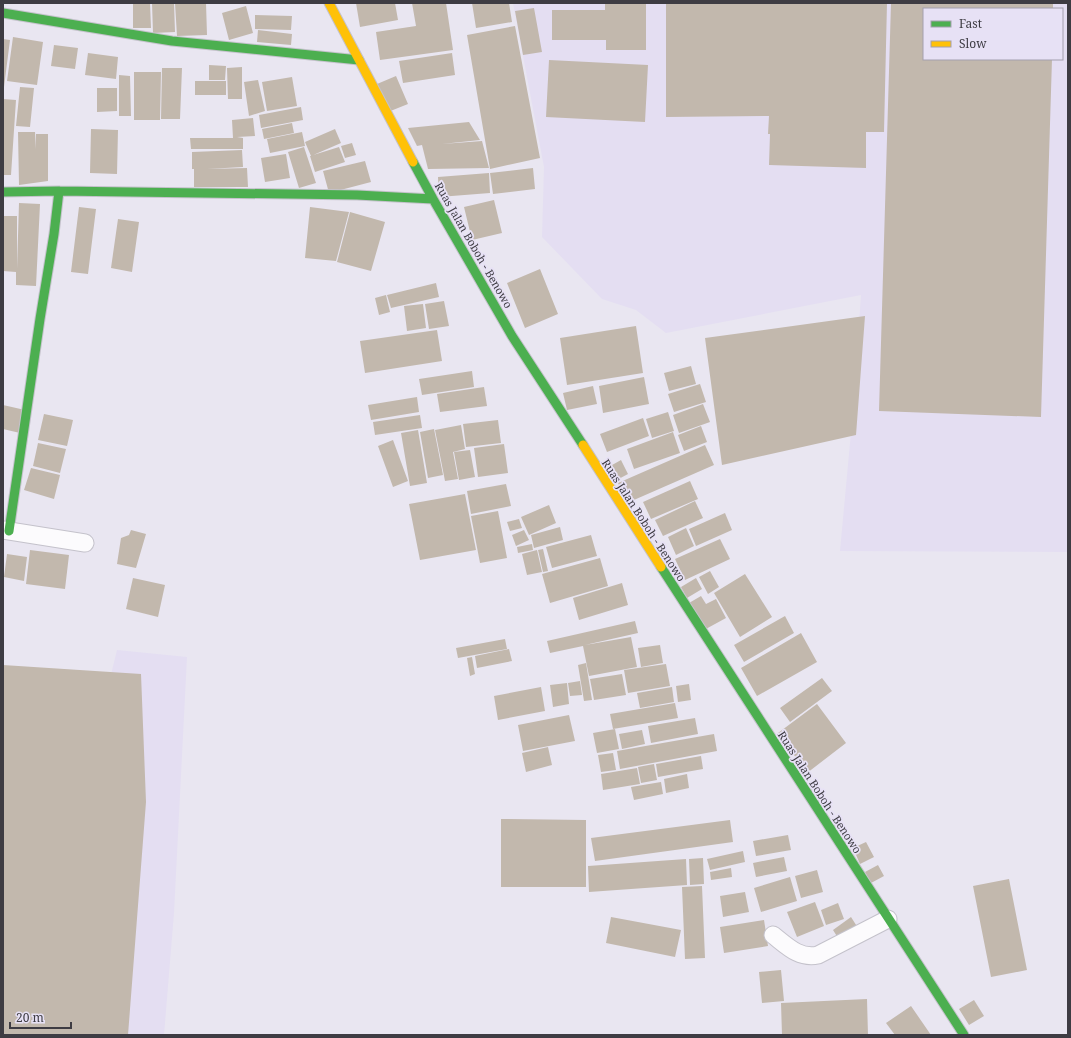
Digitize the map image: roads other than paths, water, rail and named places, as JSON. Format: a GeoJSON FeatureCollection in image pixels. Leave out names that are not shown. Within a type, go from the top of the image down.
{"type":"FeatureCollection","features":[{"type":"Feature","properties":{"kind":"main road","name":"Ruas Jalan Boboh - Benowo"},"geometry":{"type":"LineString","coordinates":[[328,3],[433,199],[512,336],[964,1035]]}},
{"type":"Feature","properties":{"kind":"main road"},"geometry":{"type":"LineString","coordinates":[[3,13],[26,10],[172,41],[359,60]]}},
{"type":"Feature","properties":{"kind":"main road"},"geometry":{"type":"LineString","coordinates":[[3,192],[59,191],[350,195],[433,199]]}},
{"type":"Feature","properties":{"kind":"main road"},"geometry":{"type":"LineString","coordinates":[[6,530],[54,234],[59,191]]}},
{"type":"Feature","properties":{"kind":"street"},"geometry":{"type":"LineString","coordinates":[[6,530],[85,543]]}},
{"type":"Feature","properties":{"kind":"street"},"geometry":{"type":"LineString","coordinates":[[773,935],[789,948],[802,955],[810,957],[818,955],[888,919]]}}]}
